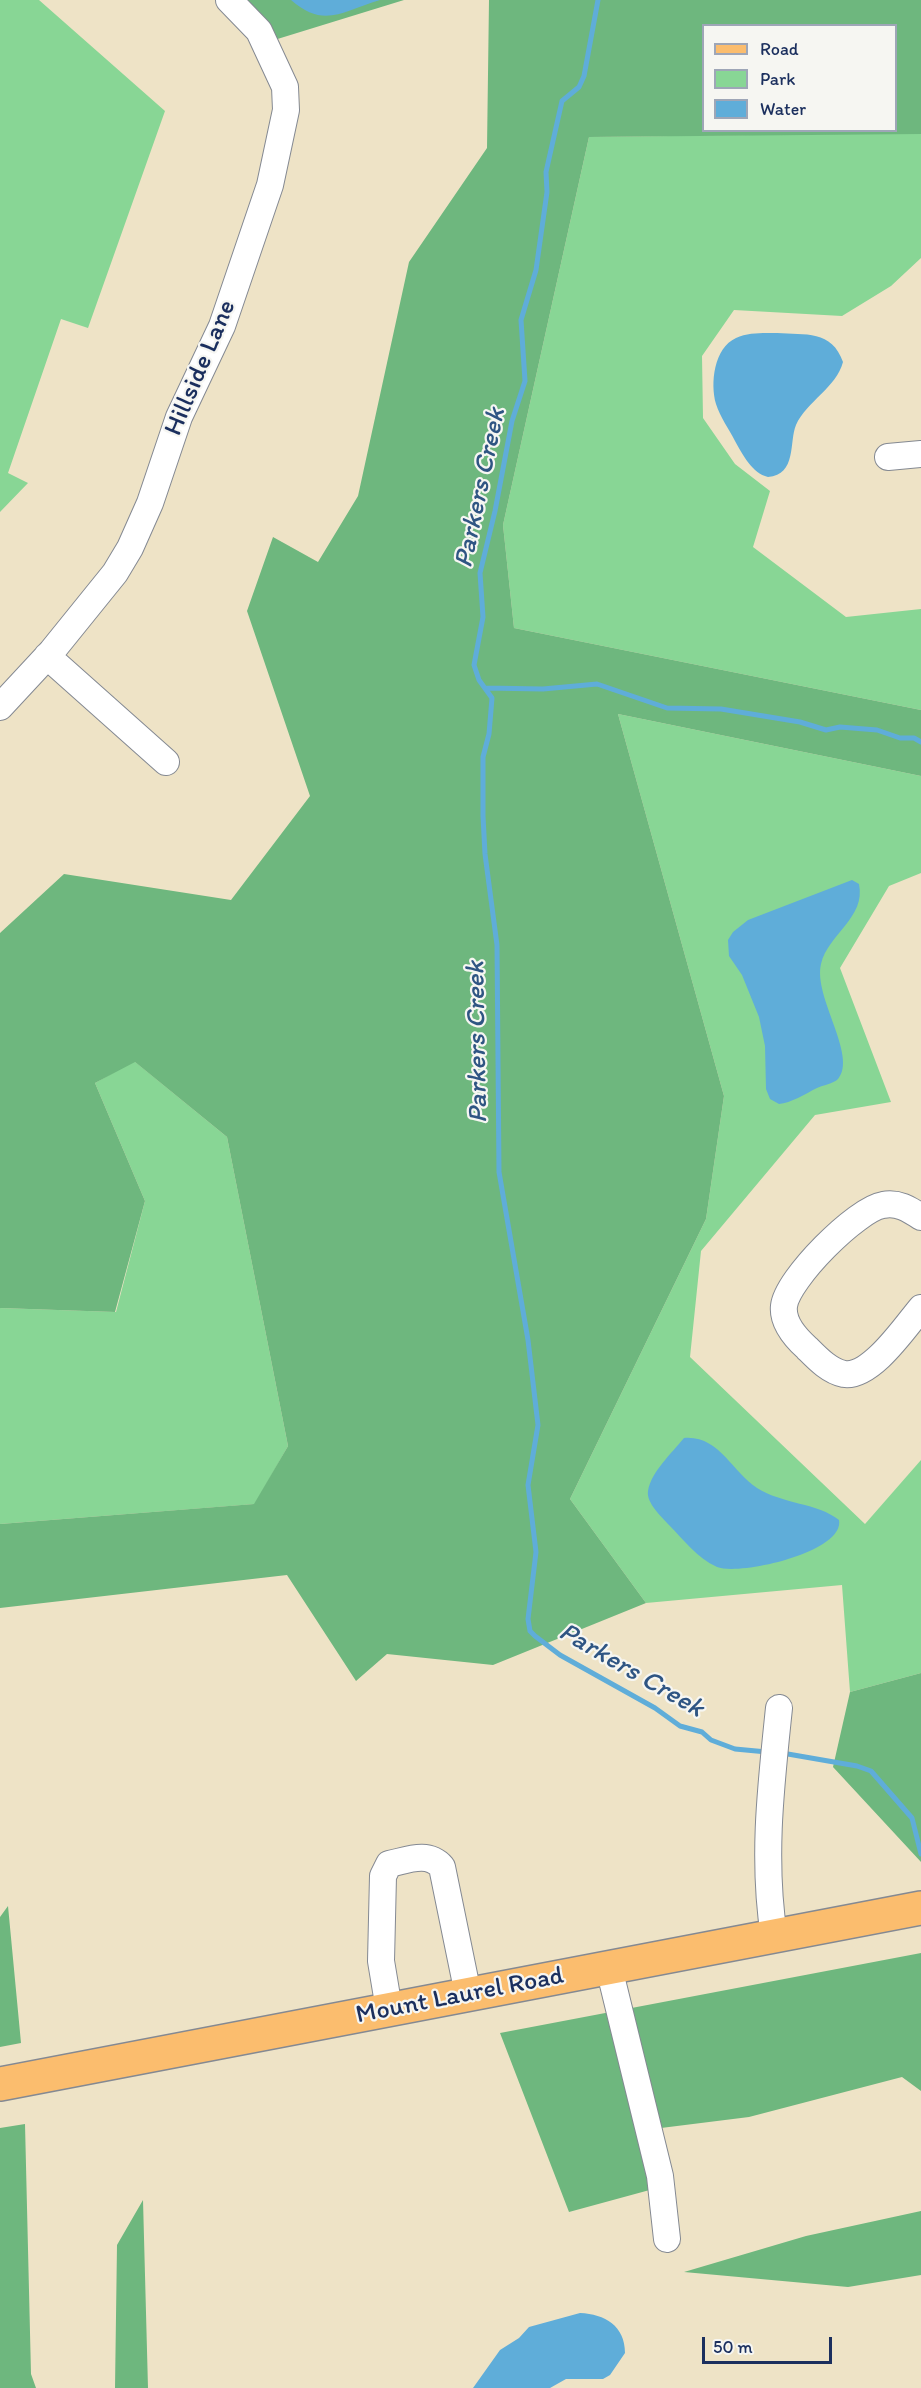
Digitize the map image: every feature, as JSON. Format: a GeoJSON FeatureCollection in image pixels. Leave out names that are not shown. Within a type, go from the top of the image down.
{"type":"FeatureCollection","features":[{"type":"Feature","properties":{"kind":"main road","name":"Mount Laurel Road"},"geometry":{"type":"LineString","coordinates":[[0,2084],[921,1908]]}},
{"type":"Feature","properties":{"kind":"street","name":"Hillside Lane"},"geometry":{"type":"LineString","coordinates":[[0,707],[47,656],[114,573],[130,548],[150,503],[179,417],[222,326],[270,185],[286,110],[285,87],[259,31],[229,0]]}},
{"type":"Feature","properties":{"kind":"street"},"geometry":{"type":"LineString","coordinates":[[888,457],[921,454]]}},
{"type":"Feature","properties":{"kind":"street"},"geometry":{"type":"LineString","coordinates":[[47,656],[166,762]]}},
{"type":"Feature","properties":{"kind":"street"},"geometry":{"type":"LineString","coordinates":[[921,1217],[897,1204],[881,1205],[866,1212],[851,1222],[798,1277],[784,1306],[786,1321],[793,1334],[831,1369],[845,1374],[860,1372],[872,1363],[921,1308]]}},
{"type":"Feature","properties":{"kind":"street"},"geometry":{"type":"LineString","coordinates":[[774,1936],[768,1894],[768,1825],[779,1708]]}},
{"type":"Feature","properties":{"kind":"street"},"geometry":{"type":"LineString","coordinates":[[389,2009],[381,1960],[383,1876],[389,1864],[422,1857],[431,1857],[442,1867],[468,1994]]}},
{"type":"Feature","properties":{"kind":"street"},"geometry":{"type":"LineString","coordinates":[[609,1968],[660,2176],[667,2239]]}},
{"type":"Feature","properties":{"kind":"green space"},"geometry":{"type":"Polygon","coordinates":[[[0,0],[39,0],[165,111],[88,328],[61,319],[8,473],[28,483],[0,512],[0,0]]]}},
{"type":"Feature","properties":{"kind":"green space"},"geometry":{"type":"Polygon","coordinates":[[[226,0],[404,0],[271,41],[226,0]]]}},
{"type":"Feature","properties":{"kind":"green space"},"geometry":{"type":"Polygon","coordinates":[[[489,0],[921,0],[921,134],[589,137],[503,525],[514,628],[921,710],[921,776],[618,714],[724,1096],[706,1219],[570,1499],[646,1603],[493,1665],[387,1654],[356,1681],[287,1575],[0,1608],[0,1524],[254,1504],[288,1446],[227,1137],[135,1062],[95,1083],[145,1201],[115,1312],[0,1308],[0,933],[64,874],[231,900],[310,796],[247,611],[273,537],[318,562],[358,496],[409,262],[487,148],[489,0]]]}},
{"type":"Feature","properties":{"kind":"green space"},"geometry":{"type":"Polygon","coordinates":[[[921,134],[921,258],[891,286],[842,316],[734,310],[702,356],[703,418],[735,464],[770,491],[753,547],[846,617],[921,609],[921,710],[514,628],[503,525],[589,137],[921,134]]]}},
{"type":"Feature","properties":{"kind":"green space"},"geometry":{"type":"Polygon","coordinates":[[[618,714],[921,776],[921,873],[889,886],[840,968],[891,1102],[815,1115],[701,1251],[690,1357],[865,1524],[921,1460],[921,1673],[850,1692],[842,1585],[646,1603],[570,1499],[706,1219],[724,1096],[618,714]]]}},
{"type":"Feature","properties":{"kind":"green space"},"geometry":{"type":"Polygon","coordinates":[[[134,1061],[227,1137],[288,1446],[255,1504],[0,1524],[0,1308],[116,1312],[145,1201],[95,1083],[134,1061]]]}},
{"type":"Feature","properties":{"kind":"green space"},"geometry":{"type":"Polygon","coordinates":[[[921,1673],[921,1862],[833,1767],[850,1692],[921,1673]]]}},
{"type":"Feature","properties":{"kind":"green space"},"geometry":{"type":"Polygon","coordinates":[[[8,1906],[21,2043],[0,2047],[0,1917],[8,1906]]]}},
{"type":"Feature","properties":{"kind":"green space"},"geometry":{"type":"Polygon","coordinates":[[[921,1953],[921,2091],[902,2077],[749,2117],[653,2129],[657,2188],[569,2212],[500,2033],[921,1953]]]}},
{"type":"Feature","properties":{"kind":"green space"},"geometry":{"type":"Polygon","coordinates":[[[25,2124],[31,2374],[36,2388],[0,2388],[0,2128],[25,2124]]]}},
{"type":"Feature","properties":{"kind":"green space"},"geometry":{"type":"Polygon","coordinates":[[[143,2200],[148,2388],[115,2388],[117,2245],[143,2200]]]}},
{"type":"Feature","properties":{"kind":"green space"},"geometry":{"type":"Polygon","coordinates":[[[921,2211],[921,2275],[848,2287],[684,2272],[806,2236],[921,2211]]]}},
{"type":"Feature","properties":{"kind":"water"},"geometry":{"type":"Polygon","coordinates":[[[291,0],[380,0],[324,16],[303,9],[291,0]]]}},
{"type":"Feature","properties":{"kind":"water"},"geometry":{"type":"Polygon","coordinates":[[[756,333],[816,336],[825,339],[832,344],[843,362],[834,379],[801,416],[796,425],[788,464],[777,475],[768,477],[757,472],[748,463],[722,418],[714,396],[714,377],[718,358],[729,343],[736,338],[756,333]]]}},
{"type":"Feature","properties":{"kind":"water"},"geometry":{"type":"Polygon","coordinates":[[[852,880],[859,884],[860,896],[857,907],[825,953],[820,977],[843,1056],[843,1069],[838,1079],[833,1082],[779,1104],[770,1099],[766,1089],[765,1046],[759,1017],[742,975],[729,956],[728,940],[733,932],[748,920],[852,880]]]}},
{"type":"Feature","properties":{"kind":"water"},"geometry":{"type":"Polygon","coordinates":[[[684,1438],[707,1442],[716,1448],[757,1488],[830,1514],[839,1520],[836,1532],[826,1542],[809,1551],[767,1565],[729,1569],[717,1567],[703,1559],[662,1518],[648,1496],[653,1477],[684,1438]]]}},
{"type":"Feature","properties":{"kind":"water"},"geometry":{"type":"Polygon","coordinates":[[[580,2313],[605,2319],[612,2323],[621,2336],[625,2353],[610,2375],[603,2379],[566,2379],[550,2388],[473,2388],[500,2350],[519,2338],[529,2327],[580,2313]]]}},
{"type":"Feature","properties":{"kind":"waterway","name":"Parkers Creek"},"geometry":{"type":"LineString","coordinates":[[598,0],[584,76],[579,87],[562,101],[546,172],[547,192],[536,270],[521,320],[525,381],[512,421],[495,511],[480,573],[483,617],[474,665],[479,680],[492,698],[489,734],[483,757],[483,816],[485,854],[497,945],[499,1172],[528,1340],[538,1425],[528,1485],[536,1552],[528,1619],[530,1631],[560,1655],[655,1708],[680,1726],[702,1732],[711,1740],[735,1749],[767,1752]]}},
{"type":"Feature","properties":{"kind":"waterway"},"geometry":{"type":"LineString","coordinates":[[486,688],[543,689],[597,684],[667,708],[721,709],[800,722],[826,730],[840,727],[877,730],[900,738],[914,738],[921,742]]}},
{"type":"Feature","properties":{"kind":"waterway","name":"Parkers Creek"},"geometry":{"type":"LineString","coordinates":[[782,1753],[857,1766],[871,1771],[912,1818],[921,1854]]}}]}
